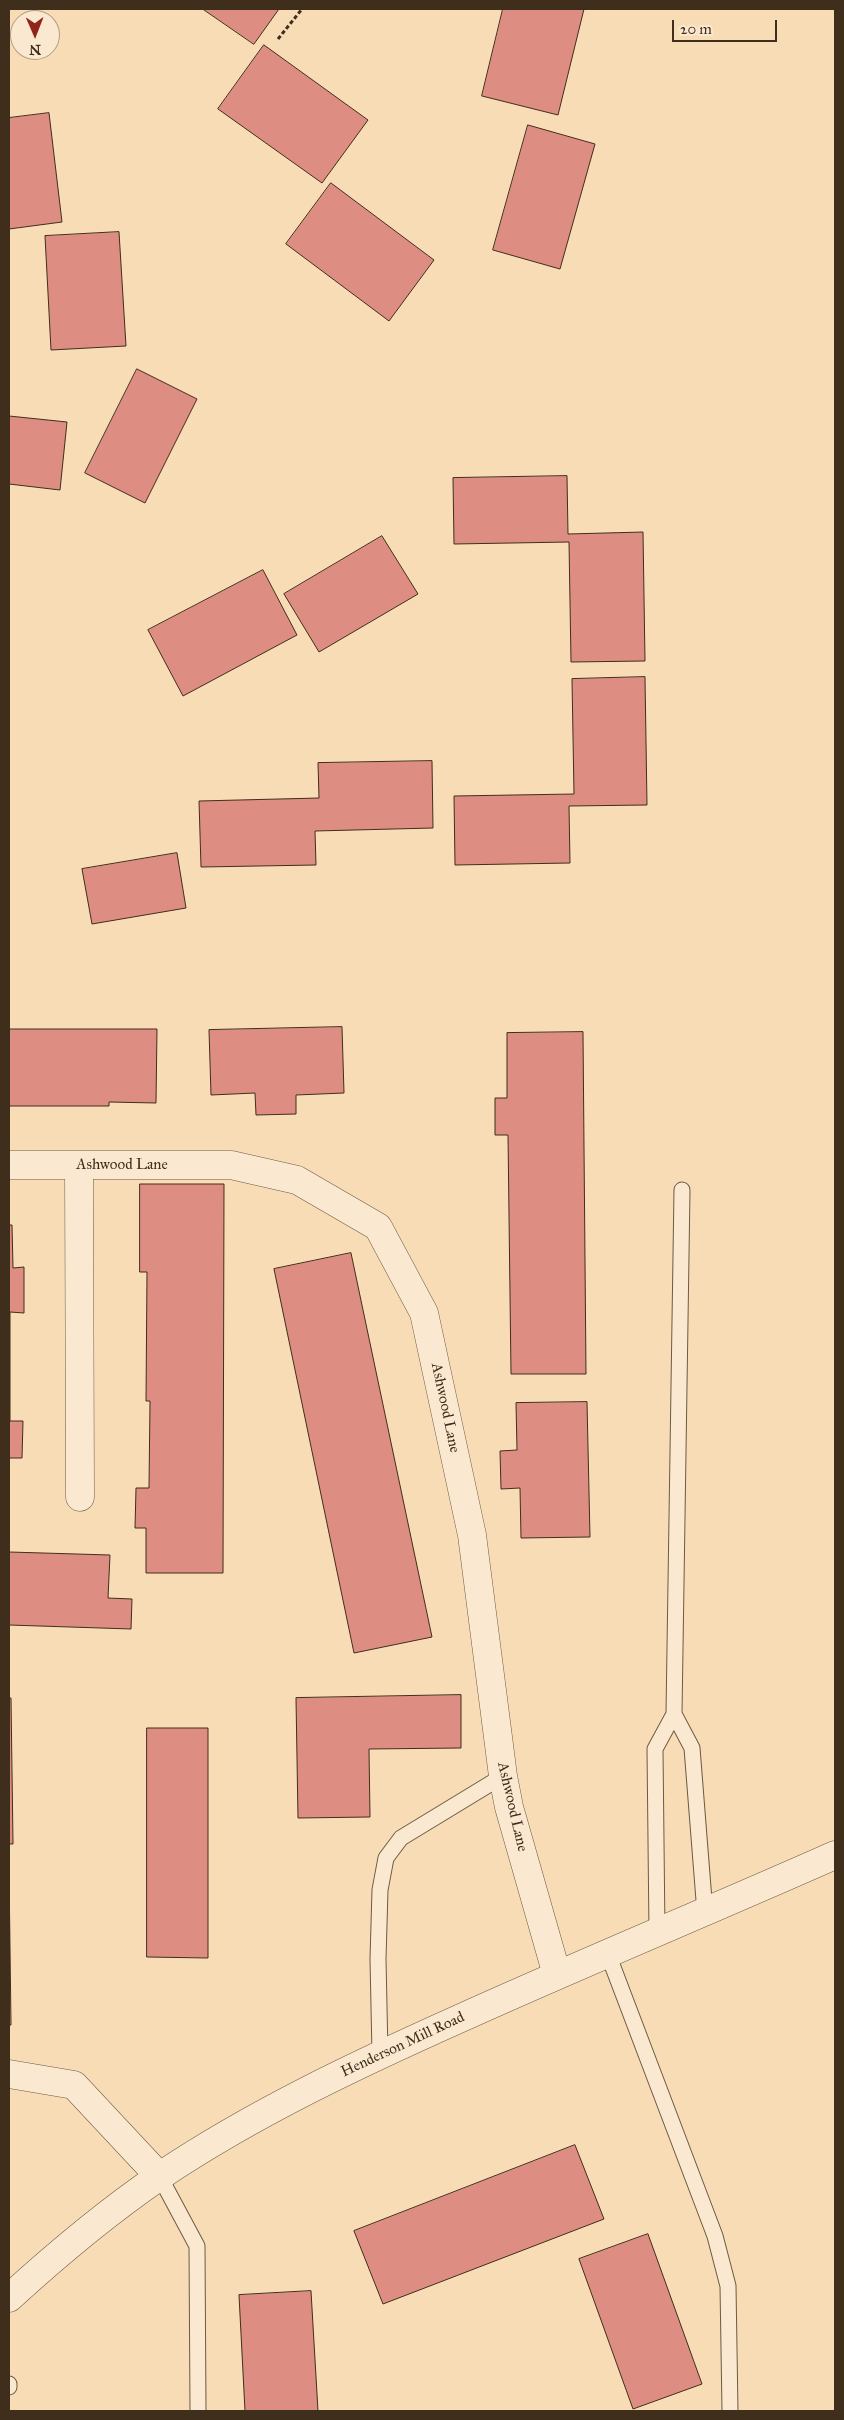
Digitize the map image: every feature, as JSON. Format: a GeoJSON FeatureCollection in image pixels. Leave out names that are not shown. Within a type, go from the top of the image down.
{"type":"FeatureCollection","features":[{"type":"Feature","properties":{"kind":"street","name":"Ashwood Lane"},"geometry":{"type":"LineString","coordinates":[[9,1165],[231,1165],[297,1180],[378,1227],[424,1313],[472,1535],[503,1776],[509,1807],[557,1975]]}},
{"type":"Feature","properties":{"kind":"street"},"geometry":{"type":"LineString","coordinates":[[79,1165],[80,1497]]}},
{"type":"Feature","properties":{"kind":"street","name":"Henderson Mill Road"},"geometry":{"type":"LineString","coordinates":[[9,2298],[57,2254],[160,2176],[268,2111],[380,2054],[835,1855]]}},
{"type":"Feature","properties":{"kind":"street"},"geometry":{"type":"LineString","coordinates":[[9,2074],[74,2085],[160,2176]]}},
{"type":"Feature","properties":{"kind":"lane"},"geometry":{"type":"LineString","coordinates":[[682,1190],[674,1714],[692,1748],[705,1913]]}},
{"type":"Feature","properties":{"kind":"lane"},"geometry":{"type":"LineString","coordinates":[[657,1933],[654,1749],[674,1714]]}},
{"type":"Feature","properties":{"kind":"lane"},"geometry":{"type":"LineString","coordinates":[[380,2054],[378,1959],[380,1890],[386,1858],[401,1838],[503,1776]]}},
{"type":"Feature","properties":{"kind":"lane"},"geometry":{"type":"LineString","coordinates":[[608,1954],[715,2236],[728,2286],[730,2411]]}},
{"type":"Feature","properties":{"kind":"lane"},"geometry":{"type":"LineString","coordinates":[[160,2176],[197,2246],[198,2411]]}},
{"type":"Feature","properties":{"kind":"path"},"geometry":{"type":"LineString","coordinates":[[278,38],[302,9]]}},
{"type":"Feature","properties":{"kind":"building"},"geometry":{"type":"Polygon","coordinates":[[[203,9],[279,9],[254,44],[203,9]]]}},
{"type":"Feature","properties":{"kind":"building"},"geometry":{"type":"Polygon","coordinates":[[[503,9],[584,9],[558,115],[482,96],[503,9]]]}},
{"type":"Feature","properties":{"kind":"building"},"geometry":{"type":"Polygon","coordinates":[[[264,45],[368,120],[322,183],[218,109],[264,45]]]}},
{"type":"Feature","properties":{"kind":"building"},"geometry":{"type":"Polygon","coordinates":[[[49,113],[62,222],[9,229],[9,118],[49,113]]]}},
{"type":"Feature","properties":{"kind":"building"},"geometry":{"type":"Polygon","coordinates":[[[528,125],[595,144],[560,269],[493,250],[528,125]]]}},
{"type":"Feature","properties":{"kind":"building"},"geometry":{"type":"Polygon","coordinates":[[[331,183],[434,260],[389,321],[286,244],[331,183]]]}},
{"type":"Feature","properties":{"kind":"building"},"geometry":{"type":"Polygon","coordinates":[[[119,232],[126,346],[51,350],[45,236],[119,232]]]}},
{"type":"Feature","properties":{"kind":"building"},"geometry":{"type":"Polygon","coordinates":[[[137,369],[197,399],[145,503],[85,473],[137,369]]]}},
{"type":"Feature","properties":{"kind":"building"},"geometry":{"type":"Polygon","coordinates":[[[9,416],[67,422],[60,490],[9,484],[9,416]]]}},
{"type":"Feature","properties":{"kind":"building"},"geometry":{"type":"Polygon","coordinates":[[[567,476],[568,534],[643,532],[645,661],[571,662],[569,542],[454,544],[453,478],[567,476]]]}},
{"type":"Feature","properties":{"kind":"building"},"geometry":{"type":"Polygon","coordinates":[[[382,536],[418,594],[319,652],[284,594],[382,536]]]}},
{"type":"Feature","properties":{"kind":"building"},"geometry":{"type":"Polygon","coordinates":[[[263,570],[297,635],[183,696],[148,630],[263,570]]]}},
{"type":"Feature","properties":{"kind":"building"},"geometry":{"type":"Polygon","coordinates":[[[645,677],[647,805],[569,806],[570,863],[455,865],[454,796],[574,794],[572,679],[645,677]]]}},
{"type":"Feature","properties":{"kind":"building"},"geometry":{"type":"Polygon","coordinates":[[[432,761],[433,828],[315,831],[316,865],[201,867],[199,801],[319,798],[318,763],[432,761]]]}},
{"type":"Feature","properties":{"kind":"building"},"geometry":{"type":"Polygon","coordinates":[[[177,853],[186,908],[92,924],[82,869],[177,853]]]}},
{"type":"Feature","properties":{"kind":"building"},"geometry":{"type":"Polygon","coordinates":[[[342,1027],[344,1093],[296,1095],[296,1114],[256,1115],[255,1093],[211,1095],[209,1030],[342,1027]]]}},
{"type":"Feature","properties":{"kind":"building"},"geometry":{"type":"Polygon","coordinates":[[[9,1029],[157,1029],[156,1103],[109,1102],[109,1106],[9,1106],[9,1029]]]}},
{"type":"Feature","properties":{"kind":"building"},"geometry":{"type":"Polygon","coordinates":[[[583,1032],[586,1374],[511,1374],[508,1135],[495,1135],[495,1098],[507,1098],[507,1033],[583,1032]]]}},
{"type":"Feature","properties":{"kind":"building"},"geometry":{"type":"Polygon","coordinates":[[[140,1184],[224,1184],[223,1573],[146,1573],[146,1528],[135,1528],[136,1488],[149,1488],[150,1401],[146,1401],[147,1272],[140,1272],[140,1184]]]}},
{"type":"Feature","properties":{"kind":"building"},"geometry":{"type":"Polygon","coordinates":[[[9,1225],[12,1225],[13,1268],[24,1267],[24,1313],[10,1312],[10,1421],[23,1421],[22,1458],[9,1458],[9,1225]]]}},
{"type":"Feature","properties":{"kind":"building"},"geometry":{"type":"Polygon","coordinates":[[[351,1253],[432,1637],[354,1653],[274,1269],[351,1253]]]}},
{"type":"Feature","properties":{"kind":"building"},"geometry":{"type":"Polygon","coordinates":[[[587,1402],[590,1537],[521,1538],[520,1488],[501,1489],[500,1451],[517,1450],[516,1403],[587,1402]]]}},
{"type":"Feature","properties":{"kind":"building"},"geometry":{"type":"Polygon","coordinates":[[[9,1552],[110,1555],[108,1598],[132,1599],[131,1629],[9,1625],[9,1552]]]}},
{"type":"Feature","properties":{"kind":"building"},"geometry":{"type":"Polygon","coordinates":[[[461,1695],[461,1748],[369,1749],[370,1817],[298,1818],[296,1698],[461,1695]]]}},
{"type":"Feature","properties":{"kind":"building"},"geometry":{"type":"Polygon","coordinates":[[[9,1698],[11,1698],[13,1844],[9,1844],[9,1698]]]}},
{"type":"Feature","properties":{"kind":"building"},"geometry":{"type":"Polygon","coordinates":[[[147,1728],[208,1728],[208,1958],[147,1957],[147,1728]]]}},
{"type":"Feature","properties":{"kind":"building"},"geometry":{"type":"Polygon","coordinates":[[[9,1870],[11,2025],[9,2025],[9,1870]]]}},
{"type":"Feature","properties":{"kind":"building"},"geometry":{"type":"Polygon","coordinates":[[[575,2145],[604,2219],[383,2304],[354,2231],[575,2145]]]}},
{"type":"Feature","properties":{"kind":"building"},"geometry":{"type":"Polygon","coordinates":[[[648,2234],[702,2384],[633,2409],[579,2259],[648,2234]]]}},
{"type":"Feature","properties":{"kind":"building"},"geometry":{"type":"Polygon","coordinates":[[[311,2291],[318,2411],[245,2411],[239,2295],[311,2291]]]}}]}
